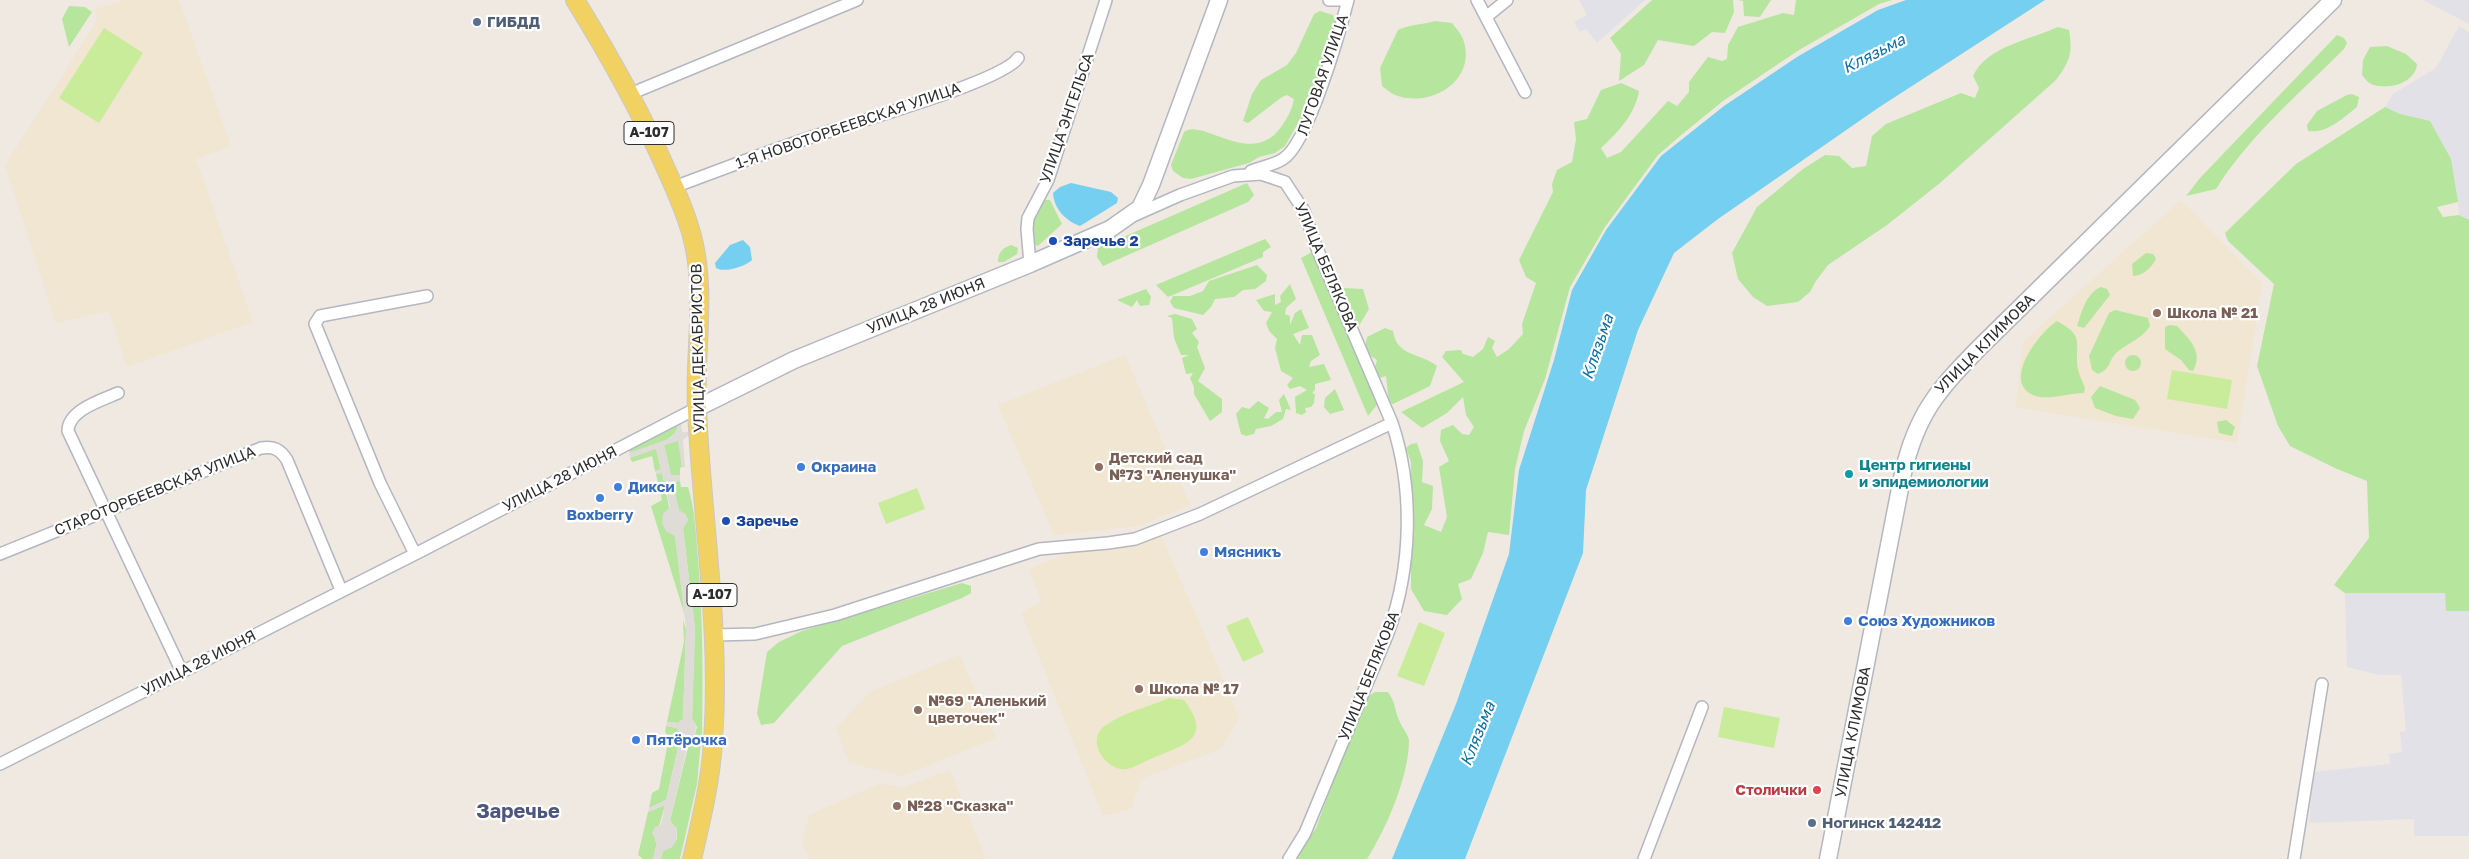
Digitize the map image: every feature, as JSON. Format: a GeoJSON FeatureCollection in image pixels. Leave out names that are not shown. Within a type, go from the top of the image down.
{"type":"FeatureCollection","features":[{"type":"Feature","properties":{"kind":"main road","name":"УЛИЦА ДЕКАБРИСТОВ"},"geometry":{"type":"LineString","coordinates":[[575,0],[630,94],[674,187],[688,221],[697,260],[697,408],[714,635],[714,740],[708,786],[692,859]]}},
{"type":"Feature","properties":{"kind":"main road"},"geometry":{"type":"LineString","coordinates":[[1130,217],[1140,208],[1151,185],[1219,0]]}},
{"type":"Feature","properties":{"kind":"main road","name":"УЛИЦА КЛИМОВА"},"geometry":{"type":"LineString","coordinates":[[1828,859],[1903,473],[1917,429],[1931,400],[1980,347],[2333,0]]}},
{"type":"Feature","properties":{"kind":"main road","name":"УЛИЦА 28 ИЮНЯ"},"geometry":{"type":"LineString","coordinates":[[697,408],[794,360],[1030,264],[1110,229],[1130,217]]}},
{"type":"Feature","properties":{"kind":"street"},"geometry":{"type":"LineString","coordinates":[[630,94],[856,0]]}},
{"type":"Feature","properties":{"kind":"street","name":"УЛИЦА ЭНГЕЛЬСА"},"geometry":{"type":"LineString","coordinates":[[1030,264],[1028,218],[1048,180],[1106,0]]}},
{"type":"Feature","properties":{"kind":"street","name":"ЛУГОВАЯ УЛИЦА"},"geometry":{"type":"LineString","coordinates":[[1329,0],[1343,0]]}},
{"type":"Feature","properties":{"kind":"street","name":"ЛУГОВАЯ УЛИЦА"},"geometry":{"type":"LineString","coordinates":[[1242,174],[1284,159],[1298,144],[1309,119],[1348,0]]}},
{"type":"Feature","properties":{"kind":"street"},"geometry":{"type":"LineString","coordinates":[[1477,0],[1525,92]]}},
{"type":"Feature","properties":{"kind":"street"},"geometry":{"type":"LineString","coordinates":[[1486,17],[1507,0]]}},
{"type":"Feature","properties":{"kind":"street","name":"1-Я НОВОТОРБЕЕВСКАЯ УЛИЦА"},"geometry":{"type":"LineString","coordinates":[[674,187],[819,134],[978,82],[1014,65],[1018,58]]}},
{"type":"Feature","properties":{"kind":"street","name":"УЛИЦА БЕЛЯКОВА"},"geometry":{"type":"LineString","coordinates":[[1130,217],[1180,195],[1242,174],[1261,174],[1285,182],[1295,194],[1304,211],[1316,246],[1392,423],[1404,464],[1405,558],[1399,599],[1388,633],[1305,833],[1289,859]]}},
{"type":"Feature","properties":{"kind":"street"},"geometry":{"type":"LineString","coordinates":[[415,554],[380,483],[315,324],[320,316],[427,296]]}},
{"type":"Feature","properties":{"kind":"street"},"geometry":{"type":"LineString","coordinates":[[118,393],[72,417],[68,424],[68,431],[182,672]]}},
{"type":"Feature","properties":{"kind":"street","name":"УЛИЦА 28 ИЮНЯ"},"geometry":{"type":"LineString","coordinates":[[0,764],[415,554],[697,408]]}},
{"type":"Feature","properties":{"kind":"street"},"geometry":{"type":"LineString","coordinates":[[714,635],[755,634],[835,615],[1050,547],[1122,542],[1200,514],[1321,459],[1392,423]]}},
{"type":"Feature","properties":{"kind":"street","name":"СТАРОТОРБЕЕВСКАЯ УЛИЦА"},"geometry":{"type":"LineString","coordinates":[[0,554],[261,448],[269,447],[278,449],[287,460],[342,590]]}},
{"type":"Feature","properties":{"kind":"street"},"geometry":{"type":"LineString","coordinates":[[2294,859],[2322,684]]}},
{"type":"Feature","properties":{"kind":"street"},"geometry":{"type":"LineString","coordinates":[[1644,859],[1702,707]]}},
{"type":"Feature","properties":{"kind":"shaded area"},"geometry":{"type":"Polygon","coordinates":[[[126,0],[179,0],[231,146],[196,159],[253,322],[127,367],[109,311],[56,323],[5,165],[97,21],[95,9],[126,0]]]}},
{"type":"Feature","properties":{"kind":"shaded area"},"geometry":{"type":"Polygon","coordinates":[[[1579,0],[1645,0],[1597,43],[1586,29],[1580,32],[1574,22],[1587,15],[1579,0]]]}},
{"type":"Feature","properties":{"kind":"shaded area"},"geometry":{"type":"Polygon","coordinates":[[[2423,0],[2469,0],[2469,24],[2423,0]]]}},
{"type":"Feature","properties":{"kind":"shaded area"},"geometry":{"type":"Polygon","coordinates":[[[2459,26],[2469,32],[2469,220],[2459,215],[2458,202],[2430,122],[2400,114],[2385,107],[2393,94],[2436,68],[2459,26]]]}},
{"type":"Feature","properties":{"kind":"shaded area","name":"Школа № 21"},"geometry":{"type":"Polygon","coordinates":[[[2181,200],[2262,283],[2237,443],[2016,407],[2023,342],[2181,200]]]}},
{"type":"Feature","properties":{"kind":"shaded area","name":"Детский сад №73 \"Аленушка\""},"geometry":{"type":"Polygon","coordinates":[[[1125,355],[1190,505],[1139,526],[1054,535],[998,405],[1125,355]]]}},
{"type":"Feature","properties":{"kind":"shaded area"},"geometry":{"type":"Polygon","coordinates":[[[681,423],[682,432],[688,432],[689,435],[683,440],[685,467],[682,467],[678,441],[664,445],[671,475],[680,475],[680,481],[672,482],[679,510],[685,514],[688,520],[683,529],[695,629],[692,719],[696,724],[695,735],[702,736],[701,740],[689,739],[670,821],[677,829],[676,842],[671,848],[663,851],[661,859],[653,859],[657,843],[652,833],[655,827],[661,825],[665,805],[648,812],[649,808],[666,800],[681,735],[677,728],[666,726],[667,722],[678,723],[683,719],[686,629],[675,536],[666,531],[662,523],[663,514],[670,507],[662,473],[656,474],[655,471],[661,469],[656,449],[630,458],[629,453],[671,438],[681,423]]]}},
{"type":"Feature","properties":{"kind":"shaded area","name":"Школа № 17"},"geometry":{"type":"Polygon","coordinates":[[[1160,534],[1239,718],[1221,749],[1141,779],[1131,809],[1103,816],[1021,612],[1042,602],[1029,569],[1074,550],[1160,534]]]}},
{"type":"Feature","properties":{"kind":"shaded area"},"geometry":{"type":"Polygon","coordinates":[[[2345,593],[2446,593],[2446,611],[2469,611],[2469,836],[2414,836],[2414,819],[2309,823],[2313,772],[2390,764],[2389,754],[2402,752],[2400,732],[2406,731],[2401,675],[2379,675],[2347,667],[2345,593]]]}},
{"type":"Feature","properties":{"kind":"shaded area","name":"№69 \"Аленький цветочек\""},"geometry":{"type":"Polygon","coordinates":[[[960,655],[996,738],[902,776],[849,763],[836,728],[870,692],[960,655]]]}},
{"type":"Feature","properties":{"kind":"shaded area","name":"№28 \"Сказка\""},"geometry":{"type":"Polygon","coordinates":[[[950,770],[986,859],[809,859],[802,843],[809,815],[879,784],[904,787],[950,770]]]}},
{"type":"Feature","properties":{"kind":"green space"},"geometry":{"type":"Polygon","coordinates":[[[1652,0],[1733,0],[1734,12],[1725,33],[1712,32],[1694,46],[1658,40],[1644,65],[1619,81],[1621,54],[1610,38],[1652,0]]]}},
{"type":"Feature","properties":{"kind":"green space"},"geometry":{"type":"Polygon","coordinates":[[[1738,0],[1771,0],[1760,17],[1744,16],[1743,1],[1738,0]]]}},
{"type":"Feature","properties":{"kind":"green space"},"geometry":{"type":"Polygon","coordinates":[[[1796,0],[1892,0],[1879,4],[1799,50],[1723,101],[1658,155],[1605,227],[1570,287],[1545,379],[1524,431],[1515,469],[1509,535],[1488,532],[1483,553],[1471,579],[1458,584],[1462,599],[1447,615],[1424,611],[1411,589],[1411,462],[1406,448],[1411,444],[1417,443],[1423,461],[1422,482],[1433,486],[1432,509],[1424,525],[1441,532],[1447,517],[1439,467],[1449,461],[1440,441],[1441,430],[1453,425],[1462,434],[1469,435],[1474,427],[1466,415],[1463,397],[1447,413],[1422,428],[1401,412],[1464,382],[1442,357],[1446,351],[1461,350],[1463,354],[1473,357],[1483,349],[1488,337],[1495,341],[1492,348],[1497,357],[1509,349],[1523,334],[1522,324],[1536,283],[1526,277],[1519,260],[1553,192],[1552,184],[1557,170],[1572,162],[1576,139],[1574,122],[1587,119],[1601,90],[1621,83],[1639,91],[1630,115],[1601,148],[1607,158],[1621,152],[1668,101],[1677,106],[1689,92],[1689,82],[1708,57],[1722,61],[1727,59],[1728,45],[1738,27],[1783,13],[1794,15],[1796,0]]]}},
{"type":"Feature","properties":{"kind":"green space"},"geometry":{"type":"Polygon","coordinates":[[[69,6],[85,7],[92,12],[69,47],[62,19],[69,6]]]}},
{"type":"Feature","properties":{"kind":"green space"},"geometry":{"type":"Polygon","coordinates":[[[1320,11],[1333,15],[1336,23],[1310,102],[1285,146],[1275,153],[1259,157],[1249,163],[1191,179],[1183,178],[1173,171],[1171,165],[1184,132],[1192,129],[1228,140],[1256,143],[1269,139],[1281,127],[1289,114],[1294,99],[1287,95],[1248,123],[1243,121],[1252,94],[1261,80],[1287,65],[1296,53],[1314,14],[1320,11]]]}},
{"type":"Feature","properties":{"kind":"green space"},"geometry":{"type":"Polygon","coordinates":[[[1435,21],[1452,23],[1463,39],[1466,54],[1464,67],[1458,78],[1448,88],[1423,98],[1409,98],[1393,94],[1382,86],[1380,68],[1398,30],[1435,21]]]}},
{"type":"Feature","properties":{"kind":"green space"},"geometry":{"type":"Polygon","coordinates":[[[2058,27],[2069,30],[2071,45],[2067,62],[2056,80],[1940,183],[1887,225],[1828,265],[1810,292],[1798,302],[1767,306],[1753,297],[1738,279],[1732,253],[1757,207],[1803,169],[1825,155],[1839,156],[1852,168],[1866,166],[1872,136],[1886,124],[1961,93],[1975,98],[1979,88],[1973,76],[1988,58],[2010,45],[2058,27]]]}},
{"type":"Feature","properties":{"kind":"green space"},"geometry":{"type":"Polygon","coordinates":[[[104,28],[143,53],[99,123],[59,98],[104,28]]]}},
{"type":"Feature","properties":{"kind":"green space"},"geometry":{"type":"Polygon","coordinates":[[[2337,35],[2344,38],[2347,43],[2344,49],[2259,133],[2216,189],[2186,196],[2200,178],[2337,35]]]}},
{"type":"Feature","properties":{"kind":"green space"},"geometry":{"type":"Polygon","coordinates":[[[2387,46],[2406,54],[2417,64],[2416,70],[2412,76],[2401,83],[2387,86],[2372,84],[2362,75],[2363,60],[2370,47],[2387,46]]]}},
{"type":"Feature","properties":{"kind":"green space"},"geometry":{"type":"Polygon","coordinates":[[[2352,94],[2359,97],[2357,107],[2328,128],[2308,131],[2307,125],[2317,111],[2352,94]]]}},
{"type":"Feature","properties":{"kind":"green space"},"geometry":{"type":"Polygon","coordinates":[[[2385,107],[2400,114],[2430,121],[2451,159],[2458,202],[2437,207],[2443,217],[2459,215],[2469,220],[2469,611],[2446,611],[2445,593],[2345,593],[2334,585],[2369,538],[2367,481],[2290,446],[2278,426],[2257,366],[2274,284],[2228,241],[2225,233],[2296,164],[2385,107]]]}},
{"type":"Feature","properties":{"kind":"green space"},"geometry":{"type":"Polygon","coordinates":[[[1247,183],[1254,195],[1248,202],[1103,266],[1097,257],[1098,248],[1247,183]]]}},
{"type":"Feature","properties":{"kind":"green space"},"geometry":{"type":"Polygon","coordinates":[[[1045,200],[1050,200],[1062,224],[1038,246],[1033,244],[1032,223],[1045,200]]]}},
{"type":"Feature","properties":{"kind":"green space"},"geometry":{"type":"Polygon","coordinates":[[[1265,239],[1271,247],[1263,252],[1263,257],[1168,297],[1156,285],[1265,239]]]}},
{"type":"Feature","properties":{"kind":"green space"},"geometry":{"type":"Polygon","coordinates":[[[1011,245],[1018,248],[1017,254],[1004,262],[998,262],[1001,251],[1011,245]]]}},
{"type":"Feature","properties":{"kind":"green space"},"geometry":{"type":"Polygon","coordinates":[[[1312,252],[1317,254],[1380,401],[1368,416],[1301,258],[1312,252]]]}},
{"type":"Feature","properties":{"kind":"green space"},"geometry":{"type":"Polygon","coordinates":[[[2146,253],[2153,254],[2156,259],[2147,270],[2133,276],[2132,264],[2146,253]]]}},
{"type":"Feature","properties":{"kind":"green space"},"geometry":{"type":"Polygon","coordinates":[[[1257,265],[1267,275],[1266,281],[1255,289],[1243,290],[1234,297],[1215,299],[1211,307],[1203,315],[1174,308],[1170,302],[1173,296],[1190,296],[1203,291],[1209,281],[1257,265]]]}},
{"type":"Feature","properties":{"kind":"green space"},"geometry":{"type":"Polygon","coordinates":[[[1290,284],[1296,299],[1286,308],[1285,314],[1290,316],[1290,325],[1295,313],[1301,309],[1309,328],[1293,334],[1300,345],[1302,335],[1312,335],[1320,355],[1311,361],[1309,367],[1324,364],[1331,380],[1315,384],[1315,390],[1312,393],[1315,394],[1314,403],[1311,407],[1305,408],[1306,412],[1302,415],[1296,413],[1295,397],[1307,390],[1300,386],[1290,389],[1287,385],[1293,378],[1281,371],[1275,348],[1277,339],[1269,331],[1266,323],[1272,312],[1264,311],[1256,300],[1275,294],[1275,305],[1281,302],[1280,296],[1290,284]]]}},
{"type":"Feature","properties":{"kind":"green space"},"geometry":{"type":"Polygon","coordinates":[[[2101,287],[2107,289],[2110,295],[2084,328],[2077,326],[2088,298],[2101,287]]]}},
{"type":"Feature","properties":{"kind":"green space"},"geometry":{"type":"Polygon","coordinates":[[[1342,288],[1363,289],[1369,309],[1357,329],[1353,316],[1346,305],[1342,288]]]}},
{"type":"Feature","properties":{"kind":"green space"},"geometry":{"type":"Polygon","coordinates":[[[1146,289],[1151,297],[1149,305],[1140,306],[1137,300],[1132,307],[1117,300],[1146,289]]]}},
{"type":"Feature","properties":{"kind":"green space"},"geometry":{"type":"Polygon","coordinates":[[[2115,310],[2148,318],[2150,326],[2142,335],[2116,353],[2108,367],[2098,374],[2092,370],[2089,356],[2109,313],[2115,310]]]}},
{"type":"Feature","properties":{"kind":"green space"},"geometry":{"type":"Polygon","coordinates":[[[1175,314],[1192,319],[1197,329],[1192,333],[1199,342],[1197,347],[1205,368],[1198,381],[1222,399],[1222,412],[1210,421],[1194,394],[1194,387],[1190,378],[1193,373],[1186,374],[1182,358],[1189,355],[1181,355],[1174,338],[1172,318],[1167,316],[1175,314]]]}},
{"type":"Feature","properties":{"kind":"green space"},"geometry":{"type":"Polygon","coordinates":[[[2057,321],[2076,337],[2077,365],[2085,388],[2084,393],[2049,397],[2036,396],[2023,387],[2021,377],[2023,367],[2034,344],[2057,321]]]}},
{"type":"Feature","properties":{"kind":"green space"},"geometry":{"type":"Polygon","coordinates":[[[2170,325],[2177,326],[2194,346],[2197,358],[2193,371],[2189,370],[2181,360],[2165,349],[2165,327],[2170,325]]]}},
{"type":"Feature","properties":{"kind":"green space"},"geometry":{"type":"Polygon","coordinates":[[[1385,328],[1393,331],[1395,339],[1404,350],[1437,366],[1430,386],[1393,404],[1389,403],[1386,376],[1377,379],[1374,370],[1377,360],[1371,356],[1365,346],[1367,337],[1385,328]]]}},
{"type":"Feature","properties":{"kind":"green space"},"geometry":{"type":"Polygon","coordinates":[[[2133,355],[2139,357],[2141,363],[2139,369],[2133,371],[2127,369],[2125,363],[2127,357],[2133,355]]]}},
{"type":"Feature","properties":{"kind":"green space"},"geometry":{"type":"Polygon","coordinates":[[[2172,370],[2232,380],[2227,409],[2167,399],[2172,370]]]}},
{"type":"Feature","properties":{"kind":"green space"},"geometry":{"type":"Polygon","coordinates":[[[2100,386],[2135,400],[2140,408],[2133,419],[2116,416],[2095,408],[2091,397],[2100,386]]]}},
{"type":"Feature","properties":{"kind":"green space"},"geometry":{"type":"Polygon","coordinates":[[[1335,389],[1344,410],[1330,414],[1324,407],[1325,398],[1335,389]]]}},
{"type":"Feature","properties":{"kind":"green space"},"geometry":{"type":"Polygon","coordinates":[[[1284,394],[1291,410],[1286,409],[1283,419],[1271,426],[1256,429],[1254,434],[1246,436],[1241,434],[1236,414],[1242,407],[1249,409],[1258,401],[1269,408],[1264,418],[1268,419],[1276,412],[1282,412],[1279,400],[1284,394]]]}},
{"type":"Feature","properties":{"kind":"green space"},"geometry":{"type":"Polygon","coordinates":[[[2226,420],[2235,427],[2232,436],[2219,433],[2217,422],[2226,420]]]}},
{"type":"Feature","properties":{"kind":"green space"},"geometry":{"type":"Polygon","coordinates":[[[678,425],[672,436],[666,440],[651,447],[629,453],[632,446],[678,425]]]}},
{"type":"Feature","properties":{"kind":"green space"},"geometry":{"type":"Polygon","coordinates":[[[676,440],[679,441],[682,467],[680,468],[680,475],[671,476],[664,445],[676,440]]]}},
{"type":"Feature","properties":{"kind":"green space"},"geometry":{"type":"Polygon","coordinates":[[[656,448],[661,470],[655,471],[652,456],[632,462],[630,458],[656,448]]]}},
{"type":"Feature","properties":{"kind":"green space"},"geometry":{"type":"Polygon","coordinates":[[[662,473],[675,536],[685,616],[651,506],[662,500],[656,474],[662,473]]]}},
{"type":"Feature","properties":{"kind":"green space"},"geometry":{"type":"Polygon","coordinates":[[[680,481],[681,487],[688,487],[696,531],[702,625],[702,736],[695,735],[697,727],[692,719],[695,629],[683,528],[688,520],[685,514],[679,511],[672,482],[680,481]]]}},
{"type":"Feature","properties":{"kind":"green space"},"geometry":{"type":"Polygon","coordinates":[[[917,488],[925,509],[886,524],[878,503],[917,488]]]}},
{"type":"Feature","properties":{"kind":"green space"},"geometry":{"type":"Polygon","coordinates":[[[962,583],[971,586],[971,593],[842,646],[774,723],[761,725],[757,713],[767,652],[779,642],[802,631],[962,583]]]}},
{"type":"Feature","properties":{"kind":"green space"},"geometry":{"type":"Polygon","coordinates":[[[1248,617],[1264,652],[1243,662],[1226,626],[1248,617]]]}},
{"type":"Feature","properties":{"kind":"green space"},"geometry":{"type":"Polygon","coordinates":[[[683,620],[686,629],[683,719],[678,723],[667,722],[684,642],[683,620]]]}},
{"type":"Feature","properties":{"kind":"green space"},"geometry":{"type":"Polygon","coordinates":[[[1419,622],[1445,633],[1424,686],[1397,676],[1419,622]]]}},
{"type":"Feature","properties":{"kind":"green space"},"geometry":{"type":"Polygon","coordinates":[[[1375,692],[1388,692],[1409,740],[1408,755],[1401,786],[1382,833],[1367,859],[1296,859],[1316,828],[1364,699],[1375,692]]]}},
{"type":"Feature","properties":{"kind":"green space"},"geometry":{"type":"Polygon","coordinates":[[[1169,698],[1184,700],[1192,713],[1196,724],[1196,732],[1192,738],[1176,749],[1129,769],[1114,767],[1108,763],[1099,751],[1097,744],[1100,730],[1120,717],[1169,698]]]}},
{"type":"Feature","properties":{"kind":"green space"},"geometry":{"type":"Polygon","coordinates":[[[1724,707],[1780,718],[1774,748],[1718,737],[1724,707]]]}},
{"type":"Feature","properties":{"kind":"green space"},"geometry":{"type":"Polygon","coordinates":[[[666,726],[677,728],[681,735],[666,800],[649,808],[652,793],[659,789],[669,737],[665,732],[666,726]]]}},
{"type":"Feature","properties":{"kind":"green space"},"geometry":{"type":"Polygon","coordinates":[[[690,739],[701,740],[697,784],[680,859],[661,859],[663,850],[677,839],[677,829],[670,821],[690,739]]]}},
{"type":"Feature","properties":{"kind":"green space"},"geometry":{"type":"Polygon","coordinates":[[[665,805],[655,841],[657,842],[653,859],[643,859],[638,855],[648,812],[665,805]]]}},
{"type":"Feature","properties":{"kind":"water","name":"Клязьма"},"geometry":{"type":"Polygon","coordinates":[[[1906,0],[2045,0],[1878,108],[1718,219],[1674,253],[1638,330],[1586,490],[1583,553],[1465,859],[1392,859],[1456,704],[1509,554],[1519,470],[1554,360],[1572,290],[1606,230],[1661,156],[1724,106],[1797,57],[1878,10],[1906,0]]]}},
{"type":"Feature","properties":{"kind":"water"},"geometry":{"type":"Polygon","coordinates":[[[1071,183],[1111,192],[1118,198],[1117,203],[1080,226],[1075,224],[1058,209],[1053,193],[1060,187],[1071,183]]]}},
{"type":"Feature","properties":{"kind":"water"},"geometry":{"type":"Polygon","coordinates":[[[743,240],[750,247],[752,260],[734,268],[724,270],[716,268],[715,263],[730,245],[743,240]]]}},
{"type":"Feature","properties":{"kind":"place","name":"ГИБДД"},"geometry":{"type":"Point","coordinates":[477,22]}},
{"type":"Feature","properties":{"kind":"place","name":"Заречье 2"},"geometry":{"type":"Point","coordinates":[1053,241]}},
{"type":"Feature","properties":{"kind":"place","name":"Школа № 21"},"geometry":{"type":"Point","coordinates":[2157,313]}},
{"type":"Feature","properties":{"kind":"place","name":"Окраина"},"geometry":{"type":"Point","coordinates":[801,467]}},
{"type":"Feature","properties":{"kind":"place","name":"Детский сад №73 \"Аленушка\""},"geometry":{"type":"Point","coordinates":[1099,467]}},
{"type":"Feature","properties":{"kind":"place","name":"Центр гигиены и эпидемиологии"},"geometry":{"type":"Point","coordinates":[1849,474]}},
{"type":"Feature","properties":{"kind":"place","name":"Дикси"},"geometry":{"type":"Point","coordinates":[618,487]}},
{"type":"Feature","properties":{"kind":"place","name":"Boxberry"},"geometry":{"type":"Point","coordinates":[600,498]}},
{"type":"Feature","properties":{"kind":"place","name":"Заречье"},"geometry":{"type":"Point","coordinates":[726,521]}},
{"type":"Feature","properties":{"kind":"place","name":"Мясникъ"},"geometry":{"type":"Point","coordinates":[1204,552]}},
{"type":"Feature","properties":{"kind":"place","name":"Союз Художников"},"geometry":{"type":"Point","coordinates":[1848,621]}},
{"type":"Feature","properties":{"kind":"place","name":"Школа № 17"},"geometry":{"type":"Point","coordinates":[1139,689]}},
{"type":"Feature","properties":{"kind":"place","name":"№69 \"Аленький цветочек\""},"geometry":{"type":"Point","coordinates":[918,710]}},
{"type":"Feature","properties":{"kind":"place","name":"Пятёрочка"},"geometry":{"type":"Point","coordinates":[636,740]}},
{"type":"Feature","properties":{"kind":"place","name":"Столички"},"geometry":{"type":"Point","coordinates":[1817,790]}},
{"type":"Feature","properties":{"kind":"place","name":"№28 \"Сказка\""},"geometry":{"type":"Point","coordinates":[897,806]}},
{"type":"Feature","properties":{"kind":"place","name":"Ногинск 142412"},"geometry":{"type":"Point","coordinates":[1812,823]}},
{"type":"Feature","properties":{"kind":"district","name":"Заречье"},"geometry":{"type":"Point","coordinates":[518,812]}}]}
